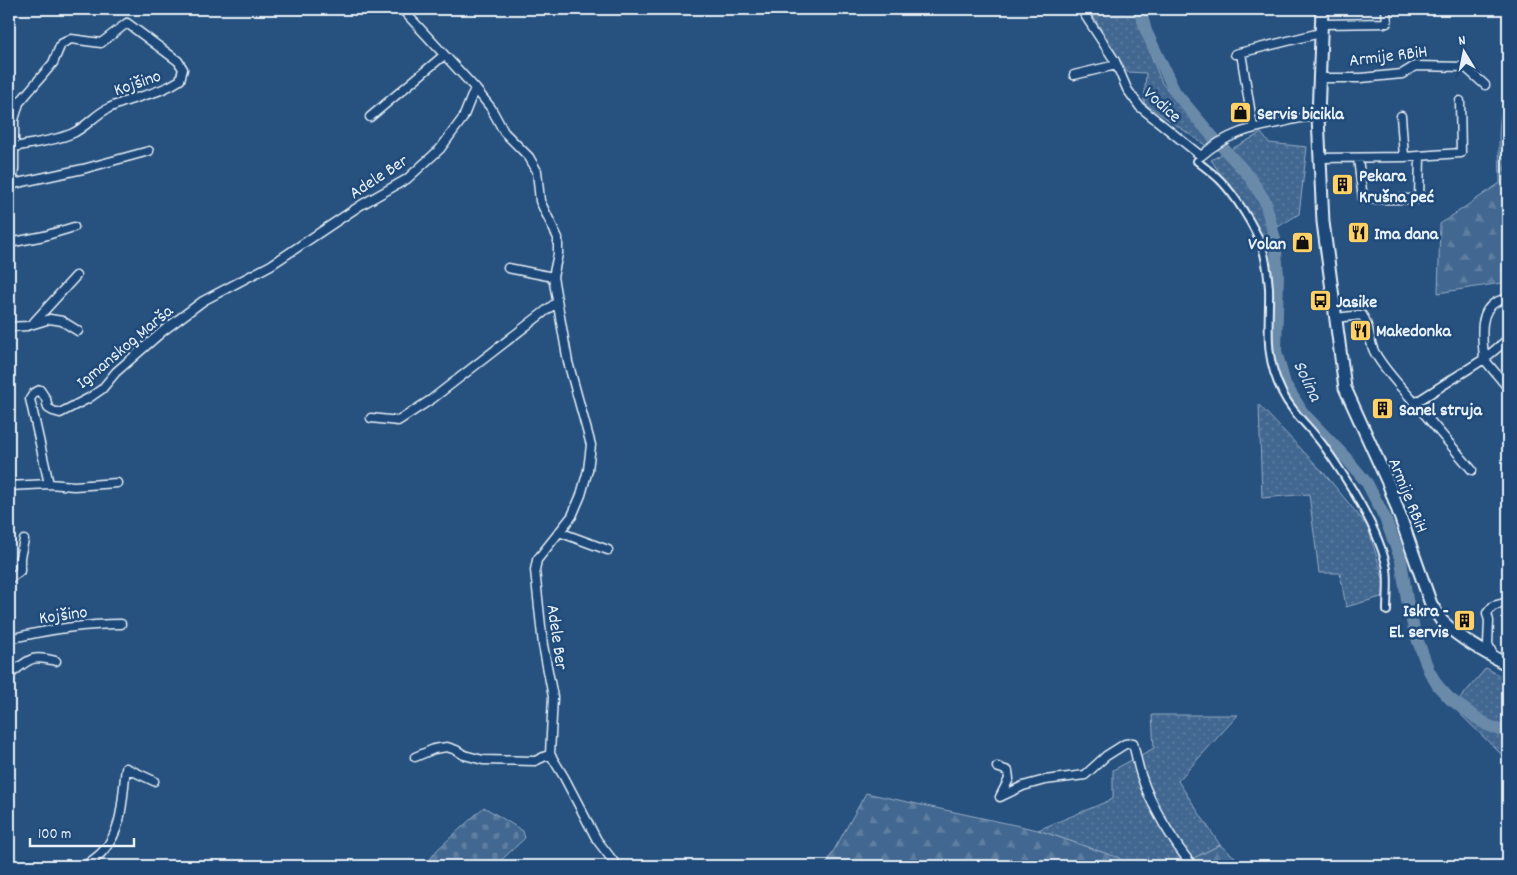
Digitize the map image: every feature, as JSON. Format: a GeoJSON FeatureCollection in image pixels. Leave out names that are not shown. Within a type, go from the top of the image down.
{"type":"FeatureCollection","features":[{"type":"Feature","properties":{"kind":"main road","name":"Armije RBiH"},"geometry":{"type":"LineString","coordinates":[[1322,9],[1318,117],[1323,222],[1345,388],[1389,485],[1431,604],[1442,620],[1464,638],[1508,665]]}},
{"type":"Feature","properties":{"kind":"street","name":"Adele Ber"},"geometry":{"type":"LineString","coordinates":[[402,9],[443,56],[475,88],[491,108],[504,132],[529,158],[537,171],[540,201],[558,238],[558,254],[553,277],[568,362],[591,445],[588,470],[581,495],[572,516],[537,560],[535,570],[542,645],[553,697],[550,754]]}},
{"type":"Feature","properties":{"kind":"street","name":"Vodice"},"geometry":{"type":"LineString","coordinates":[[1081,9],[1116,65],[1127,89],[1140,107],[1201,156]]}},
{"type":"Feature","properties":{"kind":"street","name":"Armije RBiH"},"geometry":{"type":"LineString","coordinates":[[1254,127],[1238,53],[1316,34],[1322,29],[1387,22],[1386,9]]}},
{"type":"Feature","properties":{"kind":"street","name":"Kojšino"},"geometry":{"type":"LineString","coordinates":[[9,204],[15,147],[14,120],[19,103],[52,63],[61,44],[71,39],[101,43],[127,23],[178,61],[183,69],[180,80],[166,89],[127,100],[106,109],[91,122],[72,134],[15,147]]}},
{"type":"Feature","properties":{"kind":"street"},"geometry":{"type":"LineString","coordinates":[[370,117],[443,56]]}},
{"type":"Feature","properties":{"kind":"street"},"geometry":{"type":"LineString","coordinates":[[1074,75],[1116,65]]}},
{"type":"Feature","properties":{"kind":"street","name":"Armije RBiH"},"geometry":{"type":"LineString","coordinates":[[1319,78],[1361,78],[1402,74],[1415,66],[1465,67],[1485,85]]}},
{"type":"Feature","properties":{"kind":"street","name":"Adele Ber"},"geometry":{"type":"LineString","coordinates":[[297,248],[362,205],[406,179],[440,149],[463,118],[475,88]]}},
{"type":"Feature","properties":{"kind":"street"},"geometry":{"type":"LineString","coordinates":[[1320,158],[1404,157],[1461,153],[1460,101]]}},
{"type":"Feature","properties":{"kind":"street"},"geometry":{"type":"LineString","coordinates":[[1401,116],[1404,157]]}},
{"type":"Feature","properties":{"kind":"street"},"geometry":{"type":"LineString","coordinates":[[1318,117],[1254,127],[1229,136],[1201,156],[1238,202],[1262,248],[1269,287],[1267,324],[1268,347],[1272,366],[1286,398],[1298,417],[1328,452],[1370,523],[1381,547],[1387,570],[1387,611]]}},
{"type":"Feature","properties":{"kind":"street"},"geometry":{"type":"LineString","coordinates":[[11,188],[149,151]]}},
{"type":"Feature","properties":{"kind":"street"},"geometry":{"type":"LineString","coordinates":[[1358,158],[1364,200],[1420,199],[1420,156]]}},
{"type":"Feature","properties":{"kind":"street"},"geometry":{"type":"LineString","coordinates":[[9,243],[44,236],[74,227]]}},
{"type":"Feature","properties":{"kind":"street","name":"Igmanskog Marša"},"geometry":{"type":"LineString","coordinates":[[49,484],[31,410],[30,399],[34,393],[40,390],[46,399],[48,408],[60,413],[89,398],[102,390],[116,372],[163,331],[203,301],[271,265],[297,248]]}},
{"type":"Feature","properties":{"kind":"street"},"geometry":{"type":"LineString","coordinates":[[508,268],[553,277]]}},
{"type":"Feature","properties":{"kind":"street"},"geometry":{"type":"LineString","coordinates":[[9,327],[27,326],[34,322],[76,276]]}},
{"type":"Feature","properties":{"kind":"street"},"geometry":{"type":"LineString","coordinates":[[1508,298],[1496,302],[1487,310],[1483,323],[1484,359],[1508,388]]}},
{"type":"Feature","properties":{"kind":"street"},"geometry":{"type":"LineString","coordinates":[[372,418],[398,421],[432,399],[557,302]]}},
{"type":"Feature","properties":{"kind":"street"},"geometry":{"type":"LineString","coordinates":[[1335,318],[1362,315],[1368,326],[1374,351],[1398,384],[1472,470]]}},
{"type":"Feature","properties":{"kind":"street"},"geometry":{"type":"LineString","coordinates":[[34,322],[50,319],[62,321],[78,331]]}},
{"type":"Feature","properties":{"kind":"street"},"geometry":{"type":"LineString","coordinates":[[1415,402],[1484,359],[1508,339]]}},
{"type":"Feature","properties":{"kind":"street"},"geometry":{"type":"LineString","coordinates":[[9,486],[49,484],[74,486],[117,483]]}},
{"type":"Feature","properties":{"kind":"street"},"geometry":{"type":"LineString","coordinates":[[559,532],[608,550]]}},
{"type":"Feature","properties":{"kind":"street"},"geometry":{"type":"LineString","coordinates":[[9,580],[20,571],[20,558],[24,540]]}},
{"type":"Feature","properties":{"kind":"street"},"geometry":{"type":"LineString","coordinates":[[1494,657],[1488,644],[1489,622],[1487,613],[1493,606],[1508,602]]}},
{"type":"Feature","properties":{"kind":"street","name":"Kojšino"},"geometry":{"type":"LineString","coordinates":[[9,639],[64,627],[90,624],[121,624]]}},
{"type":"Feature","properties":{"kind":"street"},"geometry":{"type":"LineString","coordinates":[[9,675],[32,658],[56,661]]}},
{"type":"Feature","properties":{"kind":"street"},"geometry":{"type":"LineString","coordinates":[[997,768],[1008,770],[1009,779],[1000,797],[1023,786],[1045,780],[1085,774],[1106,756],[1125,744],[1132,743],[1142,778],[1156,808],[1183,854],[1193,866]]}},
{"type":"Feature","properties":{"kind":"street"},"geometry":{"type":"LineString","coordinates":[[415,757],[434,749],[447,747],[464,755],[483,760],[535,761],[550,754],[597,840],[617,866]]}},
{"type":"Feature","properties":{"kind":"street"},"geometry":{"type":"LineString","coordinates":[[85,866],[103,852],[112,839],[123,809],[126,768],[154,781]]}},
{"type":"Feature","properties":{"kind":"green space"},"geometry":{"type":"Polygon","coordinates":[[[1089,9],[1134,9],[1162,83],[1211,143],[1208,147],[1144,103],[1146,73],[1127,72],[1089,9]]]}},
{"type":"Feature","properties":{"kind":"green space"},"geometry":{"type":"Polygon","coordinates":[[[1508,95],[1508,282],[1438,293],[1440,224],[1500,183],[1501,112],[1508,95]]]}},
{"type":"Feature","properties":{"kind":"green space"},"geometry":{"type":"Polygon","coordinates":[[[1261,133],[1269,143],[1307,147],[1299,214],[1263,236],[1211,160],[1261,133]]]}},
{"type":"Feature","properties":{"kind":"green space"},"geometry":{"type":"Polygon","coordinates":[[[1259,405],[1324,473],[1368,527],[1388,595],[1346,607],[1340,573],[1319,573],[1309,494],[1262,498],[1259,405]]]}},
{"type":"Feature","properties":{"kind":"green space"},"geometry":{"type":"Polygon","coordinates":[[[1486,668],[1508,680],[1508,761],[1453,707],[1486,668]]]}},
{"type":"Feature","properties":{"kind":"green space"},"geometry":{"type":"Polygon","coordinates":[[[1152,715],[1238,715],[1178,781],[1220,845],[1178,866],[1126,866],[1119,858],[1038,830],[1113,799],[1113,770],[1154,748],[1152,715]]]}},
{"type":"Feature","properties":{"kind":"green space"},"geometry":{"type":"Polygon","coordinates":[[[866,793],[1038,830],[1119,858],[1126,866],[825,866],[866,793]]]}},
{"type":"Feature","properties":{"kind":"green space"},"geometry":{"type":"Polygon","coordinates":[[[484,807],[523,831],[525,838],[495,866],[425,866],[437,850],[484,807]]]}},
{"type":"Feature","properties":{"kind":"green space"},"geometry":{"type":"Polygon","coordinates":[[[1220,845],[1246,866],[1178,866],[1220,845]]]}},
{"type":"Feature","properties":{"kind":"waterway","name":"Solina"},"geometry":{"type":"LineString","coordinates":[[1140,9],[1146,31],[1175,92],[1249,176],[1265,201],[1275,239],[1278,275],[1276,351],[1285,384],[1303,413],[1367,483],[1385,518],[1401,560],[1407,600],[1415,633],[1429,671],[1438,686],[1450,699],[1487,725],[1508,733]]}},
{"type":"Feature","properties":{"kind":"place","name":"Servis bicikla"},"geometry":{"type":"Point","coordinates":[1241,113]}},
{"type":"Feature","properties":{"kind":"place","name":"Pekara Krušna peć"},"geometry":{"type":"Point","coordinates":[1343,185]}},
{"type":"Feature","properties":{"kind":"place","name":"Ima dana"},"geometry":{"type":"Point","coordinates":[1358,233]}},
{"type":"Feature","properties":{"kind":"place","name":"Volan"},"geometry":{"type":"Point","coordinates":[1302,243]}},
{"type":"Feature","properties":{"kind":"place","name":"Jasike"},"geometry":{"type":"Point","coordinates":[1320,301]}},
{"type":"Feature","properties":{"kind":"place","name":"Makedonka"},"geometry":{"type":"Point","coordinates":[1360,330]}},
{"type":"Feature","properties":{"kind":"place","name":"Sanel struja"},"geometry":{"type":"Point","coordinates":[1383,409]}},
{"type":"Feature","properties":{"kind":"place","name":"Iskra - El. servis"},"geometry":{"type":"Point","coordinates":[1465,620]}}]}
